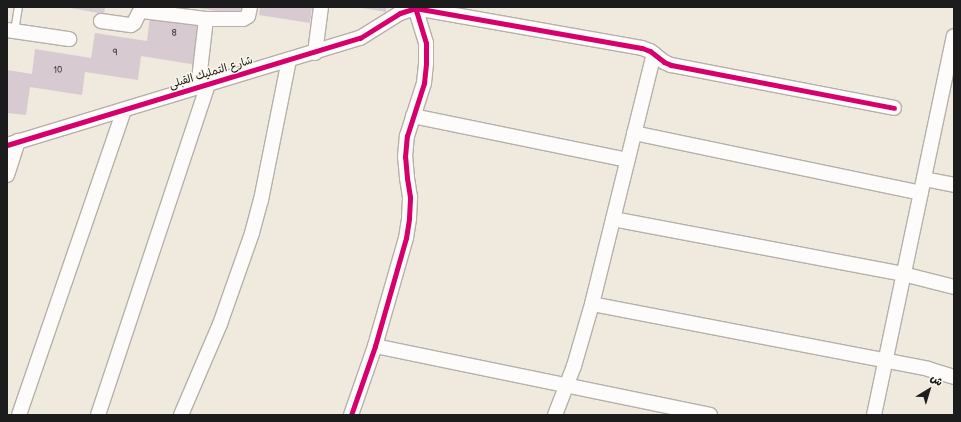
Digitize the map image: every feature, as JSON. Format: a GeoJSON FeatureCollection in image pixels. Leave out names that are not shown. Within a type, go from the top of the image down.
{"type":"FeatureCollection","features":[{"type":"Feature","properties":{"kind":"street"},"geometry":{"type":"LineString","coordinates":[[101,21],[131,25],[134,24],[138,13],[142,11],[172,11],[206,19],[245,19],[248,16],[250,7]]}},
{"type":"Feature","properties":{"kind":"street"},"geometry":{"type":"LineString","coordinates":[[315,53],[320,7]]}},
{"type":"Feature","properties":{"kind":"street"},"geometry":{"type":"LineString","coordinates":[[351,415],[375,346],[406,238],[410,197],[405,157],[407,136],[424,83],[426,63],[426,43],[415,7],[642,48],[654,54],[660,60],[671,64],[894,108]]}},
{"type":"Feature","properties":{"kind":"street","name":"شارع التمليك القبلى"},"geometry":{"type":"LineString","coordinates":[[12,143],[315,53],[360,38],[400,13],[415,7]]}},
{"type":"Feature","properties":{"kind":"street"},"geometry":{"type":"LineString","coordinates":[[98,415],[203,86],[206,19]]}},
{"type":"Feature","properties":{"kind":"street"},"geometry":{"type":"LineString","coordinates":[[10,30],[69,39]]}},
{"type":"Feature","properties":{"kind":"street"},"geometry":{"type":"LineString","coordinates":[[874,415],[954,36]]}},
{"type":"Feature","properties":{"kind":"street"},"geometry":{"type":"LineString","coordinates":[[555,415],[574,366],[592,304],[654,54]]}},
{"type":"Feature","properties":{"kind":"street"},"geometry":{"type":"LineString","coordinates":[[181,415],[220,324],[252,233],[261,200],[289,60]]}},
{"type":"Feature","properties":{"kind":"street"},"geometry":{"type":"LineString","coordinates":[[19,415],[124,110]]}},
{"type":"Feature","properties":{"kind":"street"},"geometry":{"type":"LineString","coordinates":[[413,116],[628,160]]}},
{"type":"Feature","properties":{"kind":"street"},"geometry":{"type":"LineString","coordinates":[[634,133],[922,186],[954,185]]}},
{"type":"Feature","properties":{"kind":"street"},"geometry":{"type":"LineString","coordinates":[[7,175],[12,143]]}},
{"type":"Feature","properties":{"kind":"street"},"geometry":{"type":"LineString","coordinates":[[613,219],[904,274],[954,287]]}},
{"type":"Feature","properties":{"kind":"street"},"geometry":{"type":"LineString","coordinates":[[592,304],[928,369],[954,378]]}},
{"type":"Feature","properties":{"kind":"street"},"geometry":{"type":"LineString","coordinates":[[375,346],[710,415]]}},
{"type":"Feature","properties":{"kind":"lane"},"geometry":{"type":"LineString","coordinates":[[10,30],[18,7]]}},
{"type":"Feature","properties":{"kind":"building"},"geometry":{"type":"Polygon","coordinates":[[[65,7],[105,7],[104,14],[65,7]]]}},
{"type":"Feature","properties":{"kind":"building"},"geometry":{"type":"Polygon","coordinates":[[[192,7],[241,7],[240,15],[192,7]]]}},
{"type":"Feature","properties":{"kind":"building"},"geometry":{"type":"Polygon","coordinates":[[[260,7],[312,7],[310,23],[259,15],[260,7]]]}},
{"type":"Feature","properties":{"kind":"building"},"geometry":{"type":"Polygon","coordinates":[[[357,7],[386,7],[386,12],[357,7]]]}},
{"type":"Feature","properties":{"kind":"building"},"geometry":{"type":"Polygon","coordinates":[[[150,16],[203,24],[197,65],[141,56],[138,80],[85,72],[82,95],[30,87],[26,115],[7,113],[7,70],[32,74],[35,49],[91,58],[95,33],[147,41],[150,16]]]}},
{"type":"Feature","properties":{"kind":"cycle path"},"geometry":{"type":"LineString","coordinates":[[351,415],[375,346],[406,238],[410,197],[405,157],[407,136],[424,83],[426,63],[426,43],[415,7]]}},
{"type":"Feature","properties":{"kind":"cycle path"},"geometry":{"type":"LineString","coordinates":[[7,145],[360,38],[400,13],[415,8],[642,48],[650,51],[664,62],[671,65],[894,108]]}}]}
